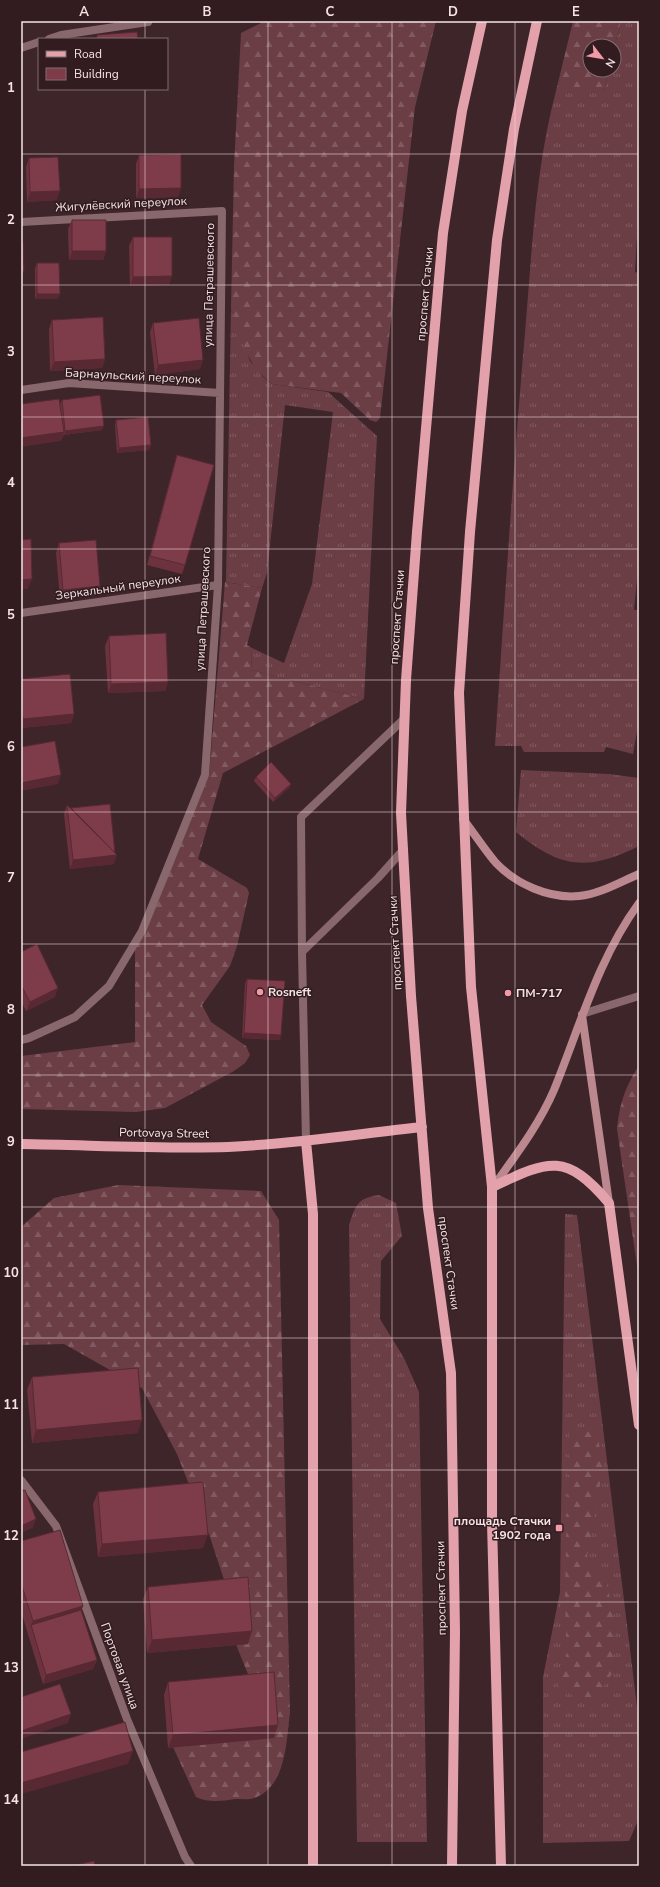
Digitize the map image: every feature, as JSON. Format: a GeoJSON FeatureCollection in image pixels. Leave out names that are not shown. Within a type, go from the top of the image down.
{"type":"FeatureCollection","features":[{"type":"Feature","properties":{"kind":"main road","name":"проспект Стачки"},"geometry":{"type":"LineString","coordinates":[[452,1866],[455,1632],[451,1373],[428,1208],[411,996],[401,813],[406,680],[417,532],[443,233],[462,111],[482,21]]}},
{"type":"Feature","properties":{"kind":"main road"},"geometry":{"type":"LineString","coordinates":[[501,1866],[492,1523],[492,1187],[471,987],[459,693],[470,532],[497,240],[514,128],[537,21]]}},
{"type":"Feature","properties":{"kind":"main road"},"geometry":{"type":"LineString","coordinates":[[463,819],[497,863],[519,881],[536,890],[579,896],[601,890],[639,874]]}},
{"type":"Feature","properties":{"kind":"main road"},"geometry":{"type":"LineString","coordinates":[[492,1187],[539,1121],[553,1090],[602,966],[626,920],[639,903]]}},
{"type":"Feature","properties":{"kind":"main road"},"geometry":{"type":"LineString","coordinates":[[582,1014],[639,1425]]}},
{"type":"Feature","properties":{"kind":"main road","name":"Portovaya Street"},"geometry":{"type":"LineString","coordinates":[[21,1144],[167,1148],[228,1147],[306,1141],[422,1127]]}},
{"type":"Feature","properties":{"kind":"main road"},"geometry":{"type":"LineString","coordinates":[[306,1141],[313,1214],[312,1866]]}},
{"type":"Feature","properties":{"kind":"main road"},"geometry":{"type":"LineString","coordinates":[[492,1187],[541,1166],[556,1164],[569,1168],[583,1176],[609,1202]]}},
{"type":"Feature","properties":{"kind":"street"},"geometry":{"type":"LineString","coordinates":[[52,38],[61,35],[148,22]]}},
{"type":"Feature","properties":{"kind":"street"},"geometry":{"type":"LineString","coordinates":[[21,48],[38,42]]}},
{"type":"Feature","properties":{"kind":"street","name":"Жигулёвский переулок"},"geometry":{"type":"LineString","coordinates":[[21,222],[222,211]]}},
{"type":"Feature","properties":{"kind":"street","name":"улица Петрашевского"},"geometry":{"type":"LineString","coordinates":[[21,1040],[29,1038],[75,1017],[109,986],[142,931],[205,775],[218,585],[222,211]]}},
{"type":"Feature","properties":{"kind":"street","name":"Барнаульский переулок"},"geometry":{"type":"LineString","coordinates":[[21,390],[69,383],[220,393]]}},
{"type":"Feature","properties":{"kind":"street","name":"Зеркальный переулок"},"geometry":{"type":"LineString","coordinates":[[21,613],[218,585]]}},
{"type":"Feature","properties":{"kind":"street"},"geometry":{"type":"LineString","coordinates":[[306,1141],[300,817],[405,718]]}},
{"type":"Feature","properties":{"kind":"street"},"geometry":{"type":"LineString","coordinates":[[302,952],[378,878],[404,850]]}},
{"type":"Feature","properties":{"kind":"street"},"geometry":{"type":"LineString","coordinates":[[582,1014],[639,996]]}},
{"type":"Feature","properties":{"kind":"street","name":"Портовая улица"},"geometry":{"type":"LineString","coordinates":[[21,1480],[56,1526],[127,1719],[185,1857],[191,1866]]}},
{"type":"Feature","properties":{"kind":"green space"},"geometry":{"type":"Polygon","coordinates":[[[265,21],[436,21],[415,107],[380,418],[376,422],[370,420],[341,393],[272,384],[256,370],[244,348],[231,309],[234,166],[241,33],[265,21]]]}},
{"type":"Feature","properties":{"kind":"green space"},"geometry":{"type":"Polygon","coordinates":[[[573,21],[621,21],[617,38],[582,38],[582,78],[607,78],[604,91],[556,91],[573,21]]]}},
{"type":"Feature","properties":{"kind":"green space"},"geometry":{"type":"Polygon","coordinates":[[[621,21],[639,21],[639,201],[635,272],[639,273],[639,559],[634,610],[639,610],[639,720],[633,754],[606,747],[604,752],[524,752],[521,746],[495,746],[505,591],[535,211],[543,151],[556,91],[604,91],[607,78],[622,78],[622,38],[617,38],[621,21]]]}},
{"type":"Feature","properties":{"kind":"green space"},"geometry":{"type":"Polygon","coordinates":[[[231,309],[250,361],[263,377],[272,384],[328,392],[377,436],[364,699],[251,670],[252,648],[284,663],[312,584],[333,412],[285,405],[267,573],[262,588],[226,582],[231,309]]]}},
{"type":"Feature","properties":{"kind":"green space"},"geometry":{"type":"Polygon","coordinates":[[[225,582],[262,588],[247,645],[252,648],[251,670],[364,699],[223,773],[198,859],[247,888],[249,893],[237,946],[230,966],[202,1005],[211,1022],[246,1046],[250,1055],[245,1063],[234,1071],[165,1108],[136,1112],[21,1109],[21,1056],[135,1042],[135,950],[209,776],[225,582]]]}},
{"type":"Feature","properties":{"kind":"green space"},"geometry":{"type":"Polygon","coordinates":[[[521,770],[609,774],[639,778],[639,846],[604,860],[574,862],[546,853],[532,844],[516,832],[521,770]]]}},
{"type":"Feature","properties":{"kind":"green space"},"geometry":{"type":"Polygon","coordinates":[[[639,1065],[639,1279],[617,1129],[624,1096],[639,1065]]]}},
{"type":"Feature","properties":{"kind":"green space"},"geometry":{"type":"Polygon","coordinates":[[[118,1185],[261,1191],[279,1220],[290,1713],[286,1748],[280,1772],[267,1791],[252,1799],[216,1801],[196,1797],[173,1747],[258,1699],[235,1642],[232,1604],[210,1537],[177,1454],[142,1388],[64,1344],[21,1345],[21,1227],[54,1198],[118,1185]]]}},
{"type":"Feature","properties":{"kind":"green space"},"geometry":{"type":"Polygon","coordinates":[[[379,1195],[396,1203],[402,1236],[381,1261],[380,1319],[404,1358],[419,1392],[427,1842],[357,1842],[349,1225],[358,1204],[366,1198],[379,1195]]]}},
{"type":"Feature","properties":{"kind":"green space"},"geometry":{"type":"Polygon","coordinates":[[[565,1214],[577,1215],[639,1723],[639,1810],[637,1823],[629,1841],[543,1843],[543,1677],[560,1592],[565,1214]]]}},
{"type":"Feature","properties":{"kind":"green space"},"geometry":{"type":"Polygon","coordinates":[[[569,1429],[596,1433],[604,1463],[587,1556],[607,1585],[615,1622],[613,1672],[590,1707],[558,1686],[567,1653],[565,1600],[569,1429]]]}},
{"type":"Feature","properties":{"kind":"building"},"geometry":{"type":"Polygon","coordinates":[[[137,32],[138,38],[97,38],[97,35],[137,32]]]}},
{"type":"Feature","properties":{"kind":"building"},"geometry":{"type":"Polygon","coordinates":[[[181,154],[181,188],[139,189],[139,155],[181,154]]]}},
{"type":"Feature","properties":{"kind":"building"},"geometry":{"type":"Polygon","coordinates":[[[58,157],[60,191],[30,192],[29,158],[58,157]]]}},
{"type":"Feature","properties":{"kind":"building"},"geometry":{"type":"Polygon","coordinates":[[[72,220],[106,220],[106,251],[72,251],[72,220]]]}},
{"type":"Feature","properties":{"kind":"building"},"geometry":{"type":"Polygon","coordinates":[[[133,237],[172,237],[172,276],[133,277],[133,237]]]}},
{"type":"Feature","properties":{"kind":"building"},"geometry":{"type":"Polygon","coordinates":[[[21,242],[23,242],[24,271],[21,271],[21,242]]]}},
{"type":"Feature","properties":{"kind":"building"},"geometry":{"type":"Polygon","coordinates":[[[37,263],[59,263],[60,294],[37,294],[37,263]]]}},
{"type":"Feature","properties":{"kind":"building"},"geometry":{"type":"Polygon","coordinates":[[[103,317],[105,359],[54,362],[52,320],[103,317]]]}},
{"type":"Feature","properties":{"kind":"building"},"geometry":{"type":"Polygon","coordinates":[[[199,318],[203,360],[158,365],[153,323],[199,318]]]}},
{"type":"Feature","properties":{"kind":"building"},"geometry":{"type":"Polygon","coordinates":[[[100,395],[104,426],[65,431],[62,400],[100,395]]]}},
{"type":"Feature","properties":{"kind":"building"},"geometry":{"type":"Polygon","coordinates":[[[59,399],[64,432],[21,438],[21,404],[59,399]]]}},
{"type":"Feature","properties":{"kind":"building"},"geometry":{"type":"Polygon","coordinates":[[[148,417],[151,445],[119,448],[116,420],[148,417]]]}},
{"type":"Feature","properties":{"kind":"building"},"geometry":{"type":"Polygon","coordinates":[[[177,455],[214,465],[185,565],[150,556],[177,455]]]}},
{"type":"Feature","properties":{"kind":"building"},"geometry":{"type":"Polygon","coordinates":[[[31,539],[32,579],[21,580],[21,540],[31,539]]]}},
{"type":"Feature","properties":{"kind":"building"},"geometry":{"type":"Polygon","coordinates":[[[96,540],[100,586],[63,590],[59,543],[96,540]]]}},
{"type":"Feature","properties":{"kind":"building"},"geometry":{"type":"Polygon","coordinates":[[[166,633],[168,682],[111,684],[109,636],[166,633]]]}},
{"type":"Feature","properties":{"kind":"building"},"geometry":{"type":"Polygon","coordinates":[[[70,674],[74,714],[23,719],[21,679],[70,674]]]}},
{"type":"Feature","properties":{"kind":"building"},"geometry":{"type":"Polygon","coordinates":[[[55,741],[61,775],[21,783],[21,747],[55,741]]]}},
{"type":"Feature","properties":{"kind":"building"},"geometry":{"type":"Polygon","coordinates":[[[271,762],[291,784],[275,798],[256,777],[271,762]]]}},
{"type":"Feature","properties":{"kind":"building"},"geometry":{"type":"Polygon","coordinates":[[[110,804],[115,853],[71,808],[110,804]]]}},
{"type":"Feature","properties":{"kind":"building"},"geometry":{"type":"Polygon","coordinates":[[[67,805],[117,855],[73,860],[67,805]]]}},
{"type":"Feature","properties":{"kind":"building"},"geometry":{"type":"Polygon","coordinates":[[[37,944],[58,988],[30,1002],[21,985],[21,952],[37,944]]]}},
{"type":"Feature","properties":{"kind":"building"},"geometry":{"type":"Polygon","coordinates":[[[247,979],[285,981],[281,1035],[244,1033],[247,979]]]}},
{"type":"Feature","properties":{"kind":"building"},"geometry":{"type":"Polygon","coordinates":[[[138,1368],[142,1420],[36,1430],[32,1377],[138,1368]]]}},
{"type":"Feature","properties":{"kind":"building"},"geometry":{"type":"Polygon","coordinates":[[[203,1482],[208,1535],[102,1544],[98,1492],[203,1482]]]}},
{"type":"Feature","properties":{"kind":"building"},"geometry":{"type":"Polygon","coordinates":[[[25,1490],[36,1519],[21,1526],[21,1492],[25,1490]]]}},
{"type":"Feature","properties":{"kind":"building"},"geometry":{"type":"Polygon","coordinates":[[[60,1530],[83,1606],[33,1621],[21,1583],[21,1541],[60,1530]]]}},
{"type":"Feature","properties":{"kind":"building"},"geometry":{"type":"Polygon","coordinates":[[[248,1577],[252,1631],[152,1640],[148,1587],[248,1577]]]}},
{"type":"Feature","properties":{"kind":"building"},"geometry":{"type":"Polygon","coordinates":[[[81,1610],[97,1660],[46,1675],[31,1625],[81,1610]]]}},
{"type":"Feature","properties":{"kind":"building"},"geometry":{"type":"Polygon","coordinates":[[[274,1672],[278,1725],[173,1735],[168,1682],[274,1672]]]}},
{"type":"Feature","properties":{"kind":"building"},"geometry":{"type":"Polygon","coordinates":[[[60,1684],[71,1714],[21,1731],[21,1697],[60,1684]]]}},
{"type":"Feature","properties":{"kind":"building"},"geometry":{"type":"Polygon","coordinates":[[[125,1722],[133,1751],[21,1783],[21,1752],[125,1722]]]}},
{"type":"Feature","properties":{"kind":"building"},"geometry":{"type":"Polygon","coordinates":[[[94,1861],[95,1866],[71,1866],[94,1861]]]}},
{"type":"Feature","properties":{"kind":"place","name":"Rosneft"},"geometry":{"type":"Point","coordinates":[260,992]}},
{"type":"Feature","properties":{"kind":"place","name":"ПМ-717"},"geometry":{"type":"Point","coordinates":[508,993]}},
{"type":"Feature","properties":{"kind":"place","name":"площадь Стачки 1902 года"},"geometry":{"type":"Point","coordinates":[559,1528]}}]}
